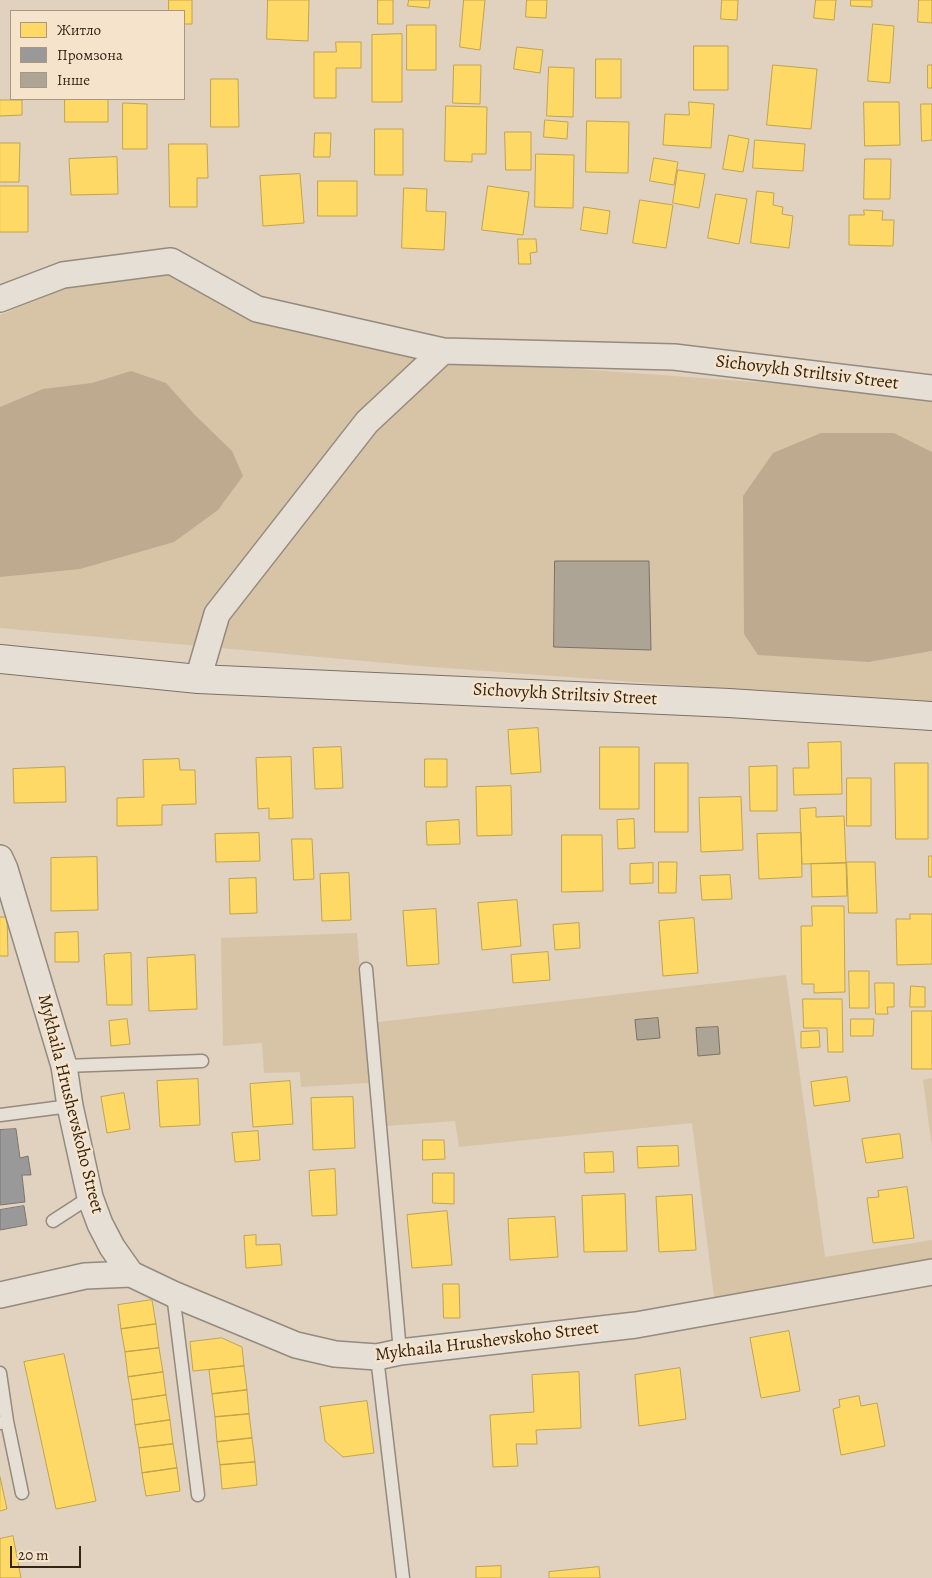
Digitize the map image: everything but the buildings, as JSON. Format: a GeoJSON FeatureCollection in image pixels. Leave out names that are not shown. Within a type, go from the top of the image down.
{"type":"FeatureCollection","features":[{"type":"Feature","properties":{"kind":"street","name":"Sichovykh Striltsiv Street"},"geometry":{"type":"LineString","coordinates":[[0,299],[63,275],[171,261],[257,309],[443,351],[674,357],[932,388]]}},
{"type":"Feature","properties":{"kind":"street"},"geometry":{"type":"LineString","coordinates":[[198,679],[217,614],[367,422],[443,351]]}},
{"type":"Feature","properties":{"kind":"street","name":"Sichovykh Striltsiv Street"},"geometry":{"type":"LineString","coordinates":[[0,660],[198,679],[729,703],[932,716]]}},
{"type":"Feature","properties":{"kind":"street","name":"Mykhaila Hrushevskoho Street"},"geometry":{"type":"LineString","coordinates":[[0,858],[5,869],[64,1066],[70,1106],[90,1197],[100,1224],[112,1247],[131,1274],[173,1294],[260,1331],[296,1344],[335,1354],[389,1354],[636,1325],[932,1272]]}},
{"type":"Feature","properties":{"kind":"street"},"geometry":{"type":"LineString","coordinates":[[0,1295],[85,1276],[131,1274]]}},
{"type":"Feature","properties":{"kind":"lane"},"geometry":{"type":"LineString","coordinates":[[366,968],[403,1578]]}},
{"type":"Feature","properties":{"kind":"lane"},"geometry":{"type":"LineString","coordinates":[[64,1066],[202,1061]]}},
{"type":"Feature","properties":{"kind":"lane"},"geometry":{"type":"LineString","coordinates":[[0,1116],[70,1106]]}},
{"type":"Feature","properties":{"kind":"lane"},"geometry":{"type":"LineString","coordinates":[[53,1221],[90,1197]]}},
{"type":"Feature","properties":{"kind":"lane"},"geometry":{"type":"LineString","coordinates":[[173,1294],[198,1495]]}},
{"type":"Feature","properties":{"kind":"lane"},"geometry":{"type":"LineString","coordinates":[[0,1373],[4,1422],[22,1493]]}},
{"type":"Feature","properties":{"kind":"shaded area"},"geometry":{"type":"Polygon","coordinates":[[[171,274],[456,360],[932,396],[932,452],[894,433],[869,662],[932,651],[932,704],[419,666],[0,628],[0,315],[81,282],[171,274]]]}},
{"type":"Feature","properties":{"kind":"shaded area"},"geometry":{"type":"Polygon","coordinates":[[[131,371],[166,383],[232,451],[243,476],[218,510],[174,542],[80,569],[0,577],[0,407],[43,389],[92,383],[131,371]]]}},
{"type":"Feature","properties":{"kind":"shaded area"},"geometry":{"type":"Polygon","coordinates":[[[821,433],[894,433],[932,452],[932,651],[869,662],[758,655],[744,634],[743,496],[773,453],[821,433]]]}},
{"type":"Feature","properties":{"kind":"shaded area"},"geometry":{"type":"Polygon","coordinates":[[[357,933],[369,1083],[301,1087],[300,1072],[264,1073],[262,1043],[223,1046],[221,938],[357,933]]]}},
{"type":"Feature","properties":{"kind":"shaded area"},"geometry":{"type":"Polygon","coordinates":[[[786,975],[825,1257],[932,1240],[932,1265],[715,1304],[692,1123],[459,1147],[455,1121],[387,1126],[378,1022],[786,975]]]}},
{"type":"Feature","properties":{"kind":"shaded area"},"geometry":{"type":"Polygon","coordinates":[[[932,1078],[932,1147],[923,1080],[932,1078]]]}}]}
